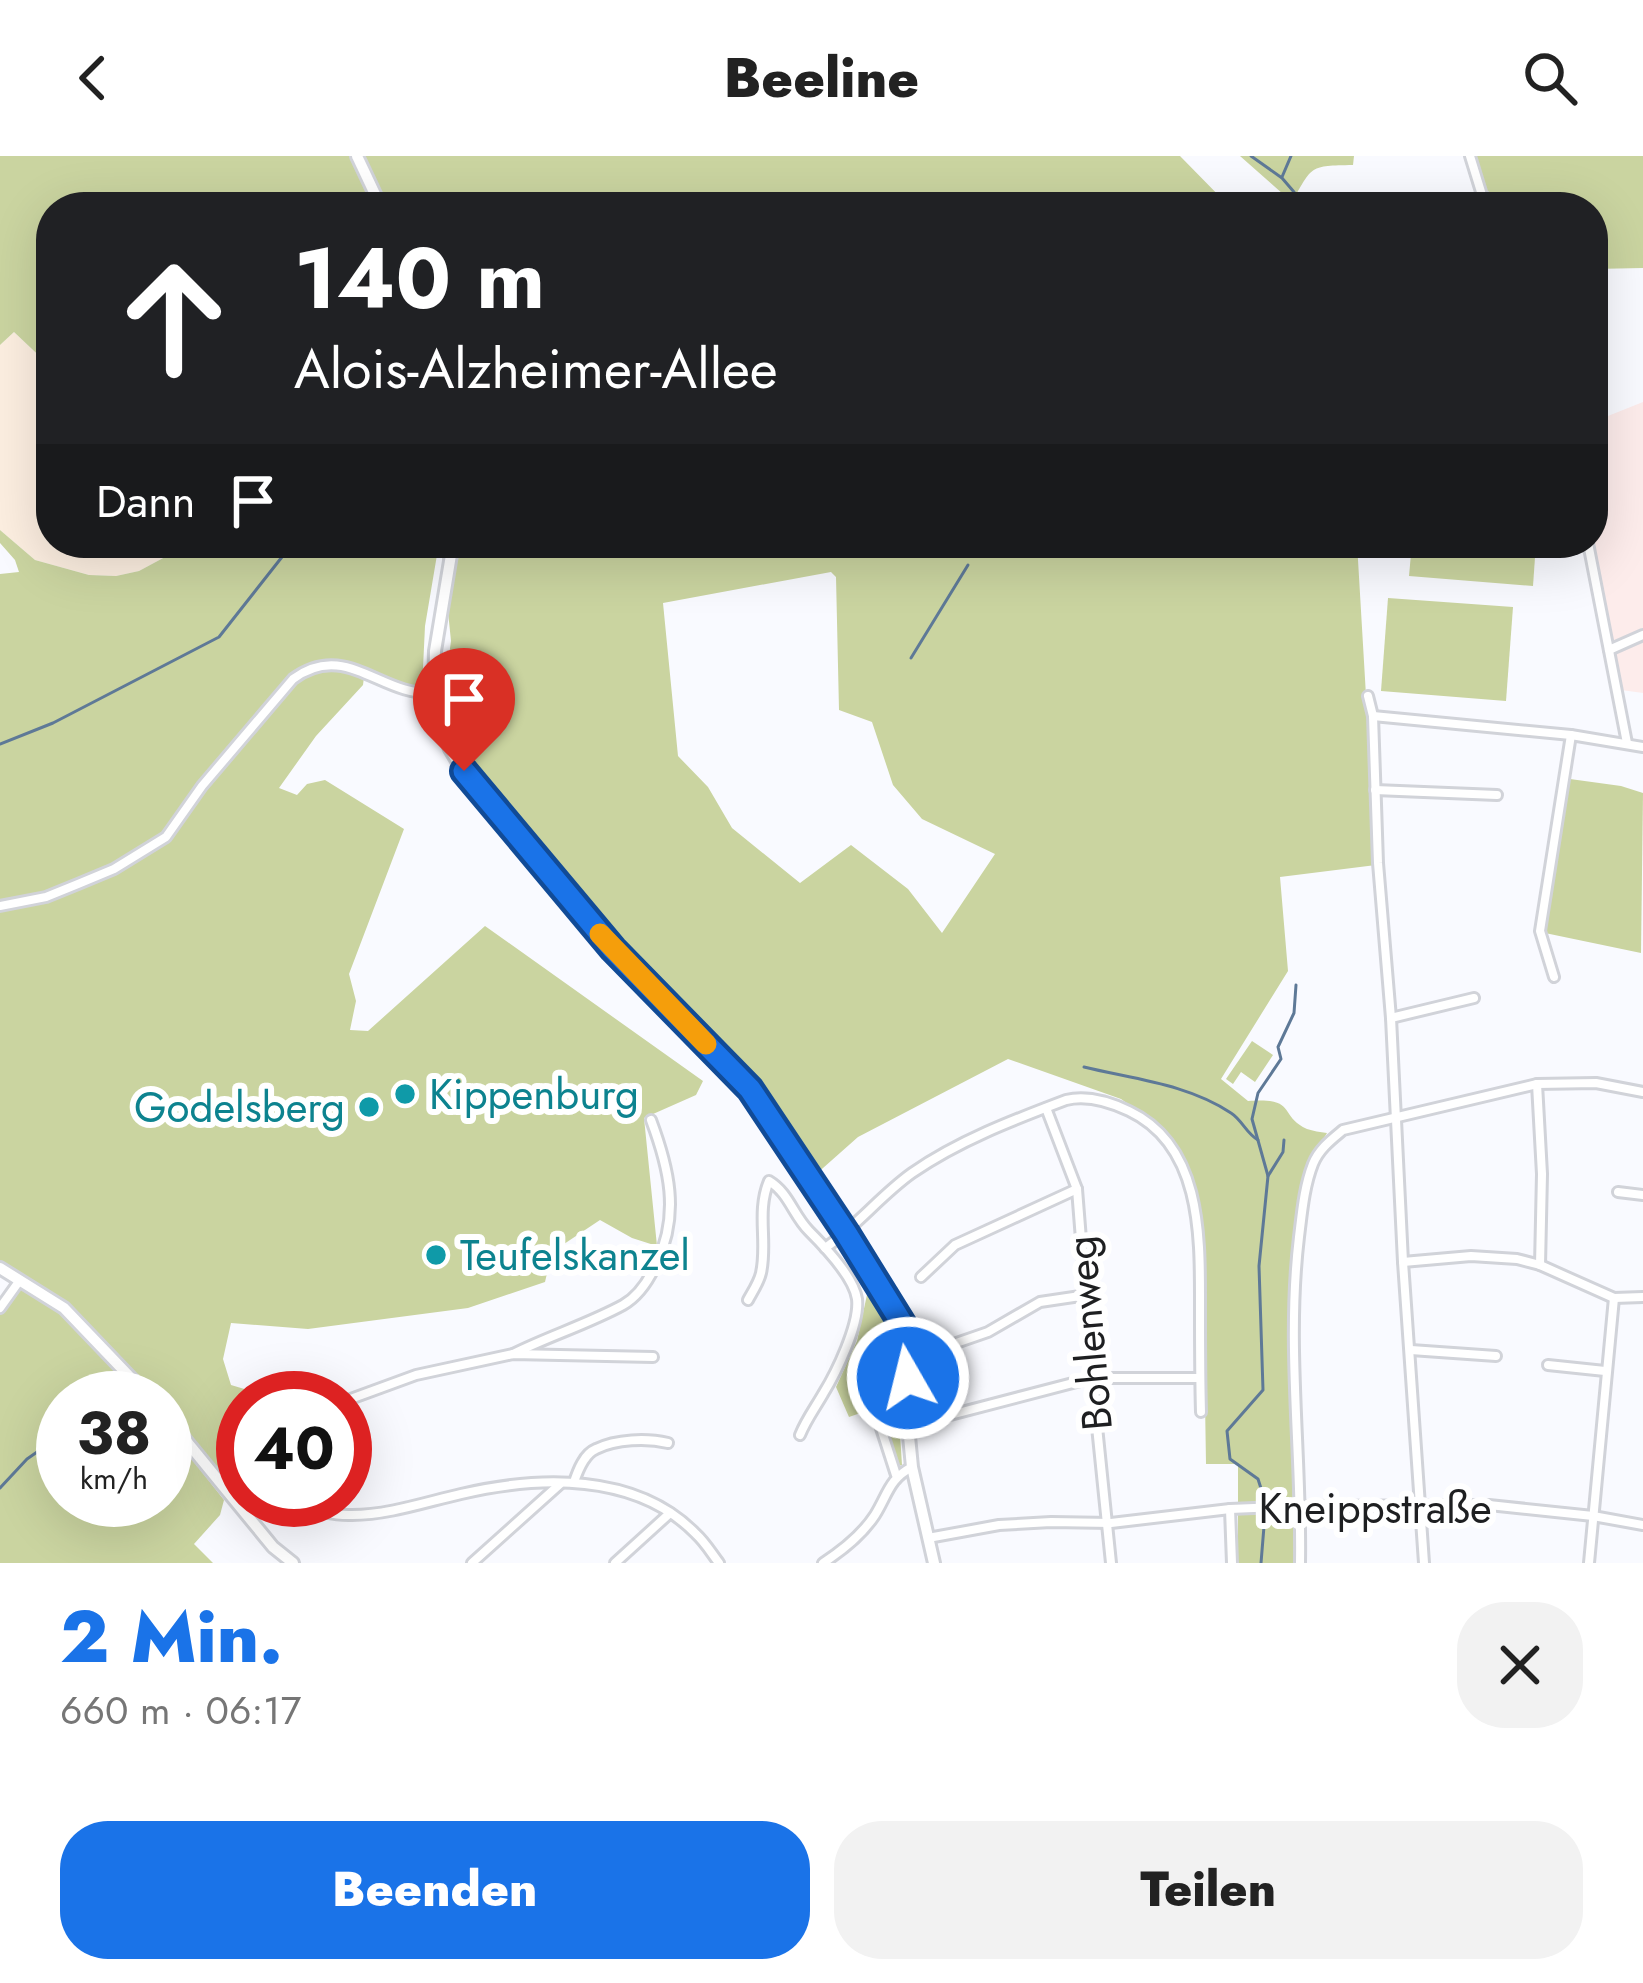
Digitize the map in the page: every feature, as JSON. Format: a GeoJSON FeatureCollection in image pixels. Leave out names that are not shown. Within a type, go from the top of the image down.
{"type":"FeatureCollection","features":[{"type":"Feature","properties":{"kind":"street"},"geometry":{"type":"LineString","coordinates":[[357,156],[374,192]]}},
{"type":"Feature","properties":{"kind":"street"},"geometry":{"type":"LineString","coordinates":[[1470,156],[1481,192]]}},
{"type":"Feature","properties":{"kind":"street"},"geometry":{"type":"LineString","coordinates":[[450,558],[437,630],[434,693],[450,749],[613,949],[750,1089],[903,1325],[912,1467],[934,1563]]}},
{"type":"Feature","properties":{"kind":"street"},"geometry":{"type":"LineString","coordinates":[[1591,558],[1627,743]]}},
{"type":"Feature","properties":{"kind":"street"},"geometry":{"type":"LineString","coordinates":[[1609,650],[1643,635]]}},
{"type":"Feature","properties":{"kind":"street"},"geometry":{"type":"LineString","coordinates":[[0,906],[46,897],[78,884],[114,869],[166,837],[223,760],[302,672],[351,666],[406,692],[434,693]]}},
{"type":"Feature","properties":{"kind":"street"},"geometry":{"type":"LineString","coordinates":[[1369,696],[1424,1563]]}},
{"type":"Feature","properties":{"kind":"street"},"geometry":{"type":"LineString","coordinates":[[1372,716],[1571,734],[1643,747]]}},
{"type":"Feature","properties":{"kind":"street"},"geometry":{"type":"LineString","coordinates":[[1554,977],[1540,931],[1571,734]]}},
{"type":"Feature","properties":{"kind":"street"},"geometry":{"type":"LineString","coordinates":[[1376,790],[1497,795]]}},
{"type":"Feature","properties":{"kind":"street"},"geometry":{"type":"LineString","coordinates":[[1391,1018],[1474,998]]}},
{"type":"Feature","properties":{"kind":"street"},"geometry":{"type":"LineString","coordinates":[[1300,1563],[1294,1304],[1303,1206],[1313,1163],[1325,1144],[1343,1130],[1537,1084],[1596,1083],[1643,1092]]}},
{"type":"Feature","properties":{"kind":"street"},"geometry":{"type":"LineString","coordinates":[[1537,1084],[1543,1174],[1540,1265]]}},
{"type":"Feature","properties":{"kind":"street"},"geometry":{"type":"LineString","coordinates":[[825,1248],[908,1175],[989,1131],[1076,1098],[1112,1102],[1154,1126],[1183,1166],[1198,1217],[1201,1412]]}},
{"type":"Feature","properties":{"kind":"street","name":"Bohlenweg"},"geometry":{"type":"LineString","coordinates":[[1046,1108],[1077,1190],[1111,1563]]}},
{"type":"Feature","properties":{"kind":"street"},"geometry":{"type":"LineString","coordinates":[[372,1391],[416,1375],[513,1354],[628,1302],[650,1278],[668,1240],[671,1213],[664,1155],[651,1120]]}},
{"type":"Feature","properties":{"kind":"street"},"geometry":{"type":"LineString","coordinates":[[748,1300],[761,1277],[761,1209],[769,1181],[781,1189],[803,1225],[825,1248],[857,1301],[850,1336],[800,1435]]}},
{"type":"Feature","properties":{"kind":"street"},"geometry":{"type":"LineString","coordinates":[[921,1277],[955,1245],[1077,1190]]}},
{"type":"Feature","properties":{"kind":"street"},"geometry":{"type":"LineString","coordinates":[[1618,1192],[1643,1196]]}},
{"type":"Feature","properties":{"kind":"street"},"geometry":{"type":"LineString","coordinates":[[1403,1262],[1471,1256],[1517,1259],[1613,1298],[1643,1297]]}},
{"type":"Feature","properties":{"kind":"street"},"geometry":{"type":"LineString","coordinates":[[0,1268],[64,1308],[126,1371]]}},
{"type":"Feature","properties":{"kind":"street"},"geometry":{"type":"LineString","coordinates":[[0,1308],[20,1280]]}},
{"type":"Feature","properties":{"kind":"street"},"geometry":{"type":"LineString","coordinates":[[931,1420],[933,1351],[988,1332],[1040,1302],[1087,1295]]}},
{"type":"Feature","properties":{"kind":"street"},"geometry":{"type":"LineString","coordinates":[[1589,1563],[1613,1298]]}},
{"type":"Feature","properties":{"kind":"street"},"geometry":{"type":"LineString","coordinates":[[1411,1351],[1496,1356]]}},
{"type":"Feature","properties":{"kind":"street"},"geometry":{"type":"LineString","coordinates":[[513,1354],[653,1357]]}},
{"type":"Feature","properties":{"kind":"street"},"geometry":{"type":"LineString","coordinates":[[1548,1366],[1605,1372]]}},
{"type":"Feature","properties":{"kind":"street"},"geometry":{"type":"LineString","coordinates":[[908,1426],[1092,1378],[1200,1378]]}},
{"type":"Feature","properties":{"kind":"street"},"geometry":{"type":"LineString","coordinates":[[896,1475],[879,1422],[908,1412]]}},
{"type":"Feature","properties":{"kind":"street"},"geometry":{"type":"LineString","coordinates":[[574,1482],[592,1449],[626,1441],[668,1443]]}},
{"type":"Feature","properties":{"kind":"street"},"geometry":{"type":"LineString","coordinates":[[192,1450],[216,1474]]}},
{"type":"Feature","properties":{"kind":"street"},"geometry":{"type":"LineString","coordinates":[[823,1563],[843,1550],[873,1518],[896,1475],[912,1467]]}},
{"type":"Feature","properties":{"kind":"street"},"geometry":{"type":"LineString","coordinates":[[472,1563],[562,1481]]}},
{"type":"Feature","properties":{"kind":"street"},"geometry":{"type":"LineString","coordinates":[[372,1513],[485,1489],[574,1482],[634,1494],[670,1513],[696,1533],[719,1563]]}},
{"type":"Feature","properties":{"kind":"street","name":"Kneippstraße"},"geometry":{"type":"LineString","coordinates":[[928,1538],[999,1526],[1107,1523],[1230,1508],[1301,1506],[1489,1505],[1643,1525]]}},
{"type":"Feature","properties":{"kind":"street"},"geometry":{"type":"LineString","coordinates":[[1230,1508],[1232,1563]]}},
{"type":"Feature","properties":{"kind":"street"},"geometry":{"type":"LineString","coordinates":[[615,1563],[670,1513]]}},
{"type":"Feature","properties":{"kind":"street"},"geometry":{"type":"LineString","coordinates":[[258,1527],[293,1563]]}},
{"type":"Feature","properties":{"kind":"shaded area"},"geometry":{"type":"Polygon","coordinates":[[[14,332],[36,353],[36,558],[163,558],[139,571],[89,575],[35,560],[0,530],[0,345],[14,332]]]}},
{"type":"Feature","properties":{"kind":"shaded area"},"geometry":{"type":"Polygon","coordinates":[[[1643,402],[1643,693],[1621,690],[1597,558],[1608,558],[1608,416],[1643,402]]]}},
{"type":"Feature","properties":{"kind":"green space"},"geometry":{"type":"Polygon","coordinates":[[[0,156],[1180,156],[1215,192],[36,192],[36,353],[14,332],[0,345],[0,156]]]}},
{"type":"Feature","properties":{"kind":"green space"},"geometry":{"type":"Polygon","coordinates":[[[1240,156],[1354,156],[1353,165],[1314,170],[1298,192],[1281,192],[1240,156]]]}},
{"type":"Feature","properties":{"kind":"green space"},"geometry":{"type":"Polygon","coordinates":[[[1470,156],[1643,156],[1643,268],[1608,269],[1608,192],[1481,192],[1470,156]]]}},
{"type":"Feature","properties":{"kind":"green space"},"geometry":{"type":"Polygon","coordinates":[[[0,530],[35,560],[89,575],[139,571],[163,558],[436,558],[425,626],[422,689],[351,662],[364,677],[363,685],[316,736],[279,788],[297,795],[307,784],[325,780],[404,829],[349,974],[356,1001],[350,1030],[368,1031],[485,926],[703,1081],[696,1095],[644,1118],[657,1246],[600,1220],[552,1252],[545,1282],[468,1308],[308,1329],[231,1323],[223,1359],[227,1371],[216,1371],[216,1473],[192,1438],[192,1371],[131,1371],[67,1304],[0,1263],[0,574],[19,572],[0,543],[0,530]]]}},
{"type":"Feature","properties":{"kind":"green space"},"geometry":{"type":"Polygon","coordinates":[[[443,558],[1358,558],[1376,865],[1280,877],[1288,971],[1221,1079],[1248,1101],[1274,1102],[1298,1124],[1327,1133],[1304,1171],[1289,1299],[1294,1563],[1238,1563],[1238,1464],[1206,1464],[1202,1213],[1187,1164],[1165,1131],[1121,1099],[1008,1059],[858,1137],[814,1176],[754,1086],[618,945],[470,771],[442,708],[451,641],[443,558]],[[831,572],[663,603],[678,756],[708,787],[732,828],[800,883],[851,845],[908,889],[942,933],[995,854],[922,819],[893,785],[872,722],[839,710],[836,577],[831,572]]]}},
{"type":"Feature","properties":{"kind":"green space"},"geometry":{"type":"Polygon","coordinates":[[[1411,558],[1535,558],[1533,586],[1409,576],[1411,558]]]}},
{"type":"Feature","properties":{"kind":"green space"},"geometry":{"type":"Polygon","coordinates":[[[1388,598],[1513,607],[1506,701],[1381,691],[1388,598]]]}},
{"type":"Feature","properties":{"kind":"green space"},"geometry":{"type":"Polygon","coordinates":[[[1570,779],[1643,793],[1641,953],[1545,933],[1570,779]]]}},
{"type":"Feature","properties":{"kind":"green space"},"geometry":{"type":"Polygon","coordinates":[[[1252,1041],[1273,1055],[1255,1082],[1241,1072],[1233,1084],[1226,1079],[1252,1041]]]}},
{"type":"Feature","properties":{"kind":"green space"},"geometry":{"type":"Polygon","coordinates":[[[21,1285],[63,1313],[118,1371],[36,1371],[36,1527],[192,1527],[192,1459],[216,1490],[216,1519],[194,1544],[213,1563],[0,1563],[0,1312],[21,1285]]]}},
{"type":"Feature","properties":{"kind":"green space"},"geometry":{"type":"Polygon","coordinates":[[[897,1287],[924,1344],[897,1388],[902,1465],[895,1467],[881,1416],[872,1409],[849,1417],[836,1387],[857,1341],[868,1290],[897,1287]]]}},
{"type":"Feature","properties":{"kind":"waterway"},"geometry":{"type":"LineString","coordinates":[[1251,156],[1294,192]]}},
{"type":"Feature","properties":{"kind":"waterway"},"geometry":{"type":"LineString","coordinates":[[1282,177],[1291,156]]}},
{"type":"Feature","properties":{"kind":"waterway"},"geometry":{"type":"LineString","coordinates":[[0,744],[53,723],[219,637],[281,558]]}},
{"type":"Feature","properties":{"kind":"waterway"},"geometry":{"type":"LineString","coordinates":[[911,658],[968,565]]}},
{"type":"Feature","properties":{"kind":"waterway"},"geometry":{"type":"LineString","coordinates":[[1265,1501],[1258,1479],[1230,1459],[1227,1431],[1263,1390],[1259,1266],[1268,1176],[1252,1119],[1258,1093],[1281,1059],[1278,1047],[1294,1013],[1296,985]]}},
{"type":"Feature","properties":{"kind":"waterway"},"geometry":{"type":"LineString","coordinates":[[1084,1067],[1197,1095],[1231,1113],[1258,1140]]}},
{"type":"Feature","properties":{"kind":"waterway"},"geometry":{"type":"LineString","coordinates":[[1268,1176],[1283,1152],[1284,1140]]}},
{"type":"Feature","properties":{"kind":"waterway"},"geometry":{"type":"LineString","coordinates":[[0,1488],[36,1453]]}},
{"type":"Feature","properties":{"kind":"waterway"},"geometry":{"type":"LineString","coordinates":[[1261,1563],[1265,1514]]}},
{"type":"Feature","properties":{"kind":"slow traffic"},"geometry":{"type":"LineString","coordinates":[[600,934],[706,1044]]}},
{"type":"Feature","properties":{"kind":"place","name":"Kippenburg"},"geometry":{"type":"Point","coordinates":[405,1094]}},
{"type":"Feature","properties":{"kind":"place","name":"Godelsberg"},"geometry":{"type":"Point","coordinates":[369,1107]}},
{"type":"Feature","properties":{"kind":"place","name":"Teufelskanzel"},"geometry":{"type":"Point","coordinates":[436,1255]}},
{"type":"Feature","properties":{"kind":"route"},"geometry":{"type":"LineString","coordinates":[[464,771],[613,949],[750,1089],[903,1325],[908,1378]]}}]}
